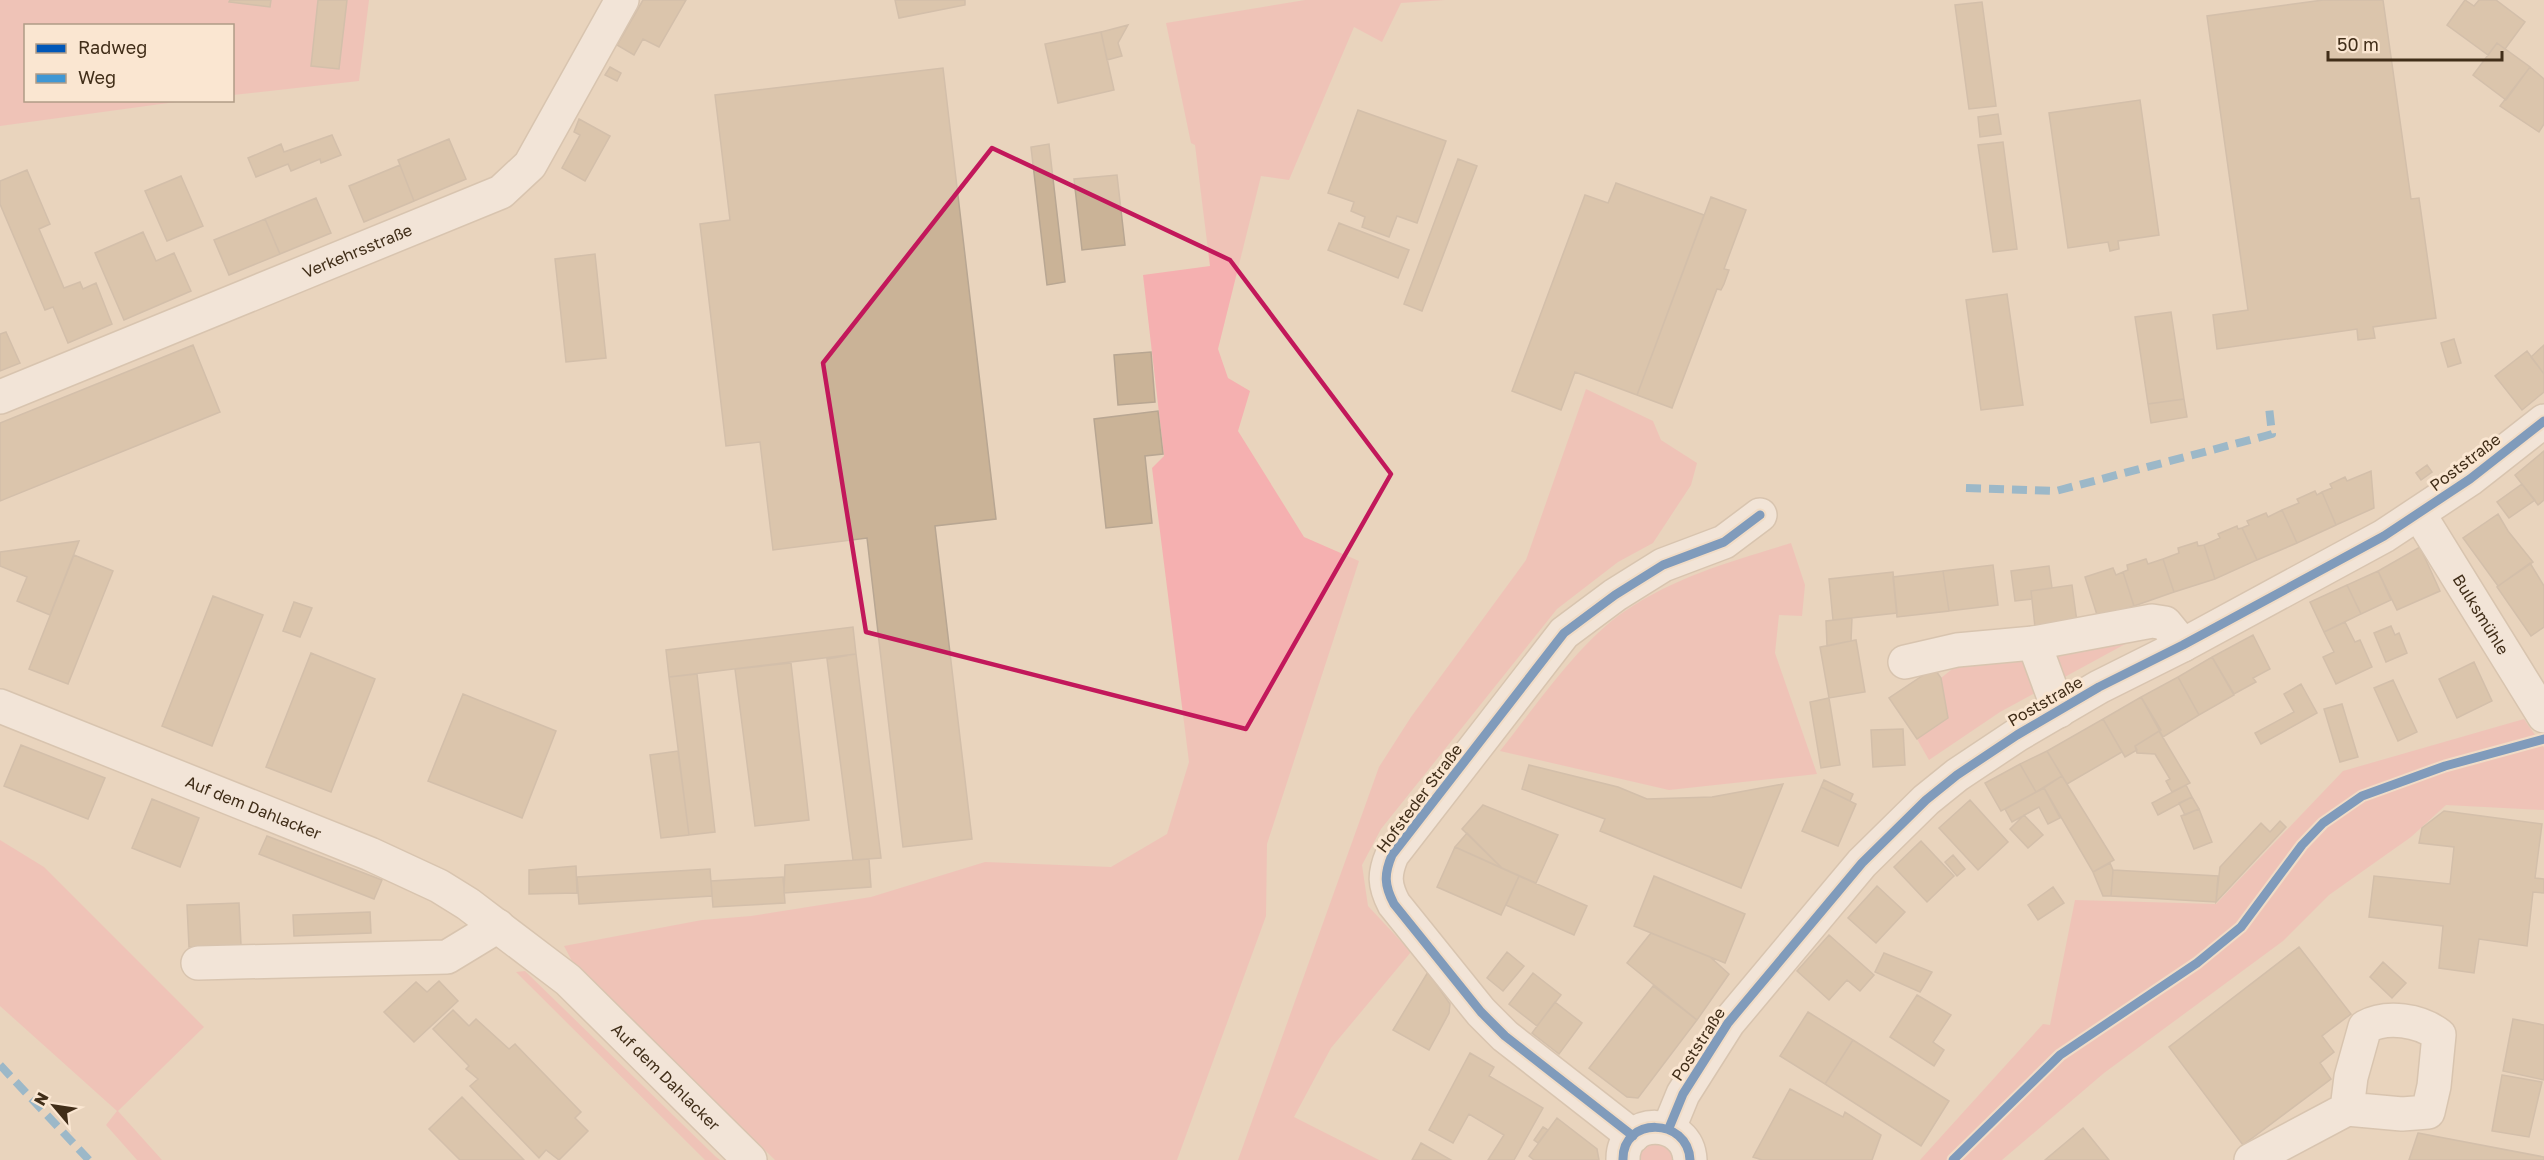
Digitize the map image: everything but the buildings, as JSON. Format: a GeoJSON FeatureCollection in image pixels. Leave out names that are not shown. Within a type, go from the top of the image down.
{"type":"FeatureCollection","features":[{"type":"Feature","properties":{"kind":"street","name":"Verkehrsstraße"},"geometry":{"type":"LineString","coordinates":[[0,397],[501,192],[530,165],[622,0]]}},
{"type":"Feature","properties":{"kind":"street","name":"Poststraße"},"geometry":{"type":"LineString","coordinates":[[1669,1128],[1683,1094],[1728,1023],[1862,863],[1926,800],[1974,761],[2059,711],[2419,514],[2470,479],[2544,421]]}},
{"type":"Feature","properties":{"kind":"street","name":"Bulksmühle"},"geometry":{"type":"LineString","coordinates":[[2419,514],[2544,716]]}},
{"type":"Feature","properties":{"kind":"street","name":"Hofsteder Straße"},"geometry":{"type":"LineString","coordinates":[[1628,1148],[1481,1012],[1394,904],[1386,888],[1384,872],[1392,855],[1564,633],[1615,595],[1663,565],[1724,542],[1760,515]]}},
{"type":"Feature","properties":{"kind":"street"},"geometry":{"type":"LineString","coordinates":[[1905,662],[1957,650],[2034,644],[2152,621],[2164,623],[2183,645]]}},
{"type":"Feature","properties":{"kind":"street","name":"Poststraße"},"geometry":{"type":"LineString","coordinates":[[2034,644],[2059,711]]}},
{"type":"Feature","properties":{"kind":"street","name":"Auf dem Dahlacker"},"geometry":{"type":"LineString","coordinates":[[0,706],[126,754],[370,854],[439,886],[498,926],[568,980],[750,1160]]}},
{"type":"Feature","properties":{"kind":"street"},"geometry":{"type":"LineString","coordinates":[[198,963],[447,957],[498,926]]}},
{"type":"Feature","properties":{"kind":"street"},"geometry":{"type":"LineString","coordinates":[[2251,1160],[2347,1110]]}},
{"type":"Feature","properties":{"kind":"street"},"geometry":{"type":"LineString","coordinates":[[1628,1148],[1650,1127],[1669,1128],[1683,1140],[1690,1160]]}},
{"type":"Feature","properties":{"kind":"highlighted area"},"geometry":{"type":"Polygon","coordinates":[[[992,148],[1230,260],[1391,474],[1246,729],[866,632],[823,363],[992,148]]]}},
{"type":"Feature","properties":{"kind":"shaded area"},"geometry":{"type":"Polygon","coordinates":[[[0,0],[369,0],[359,81],[234,95],[234,24],[24,24],[24,102],[176,102],[0,126],[0,0]]]}},
{"type":"Feature","properties":{"kind":"shaded area"},"geometry":{"type":"Polygon","coordinates":[[[1305,0],[1445,0],[1401,3],[1382,42],[1354,27],[1289,180],[1261,176],[1218,349],[1228,378],[1250,391],[1238,431],[1304,537],[1359,561],[1267,844],[1266,916],[1177,1160],[775,1160],[572,961],[564,946],[702,920],[751,916],[871,897],[985,862],[1111,867],[1167,834],[1189,762],[1152,468],[1164,456],[1143,275],[1210,266],[1195,145],[1191,143],[1166,23],[1305,0]]]}},
{"type":"Feature","properties":{"kind":"shaded area"},"geometry":{"type":"Polygon","coordinates":[[[1586,389],[1653,421],[1661,440],[1697,463],[1691,485],[1653,543],[1618,562],[1557,609],[1381,829],[1362,865],[1368,906],[1411,952],[1331,1048],[1294,1117],[1379,1160],[1238,1160],[1379,767],[1411,717],[1526,560],[1586,389]]]}},
{"type":"Feature","properties":{"kind":"shaded area"},"geometry":{"type":"Polygon","coordinates":[[[1791,543],[1805,585],[1802,616],[1779,615],[1775,653],[1817,774],[1669,790],[1500,751],[1574,657],[1625,611],[1664,588],[1685,579],[1726,563],[1791,543]]]}},
{"type":"Feature","properties":{"kind":"shaded area"},"geometry":{"type":"Polygon","coordinates":[[[2140,636],[2000,712],[1929,760],[1917,739],[1948,718],[1941,678],[1956,666],[2140,636]]]}},
{"type":"Feature","properties":{"kind":"shaded area"},"geometry":{"type":"Polygon","coordinates":[[[2524,719],[2544,748],[2544,810],[2446,805],[2411,837],[2329,895],[2283,941],[2104,1073],[2002,1160],[1920,1160],[2043,1024],[2050,1025],[2075,900],[2216,904],[2343,771],[2524,719]]]}},
{"type":"Feature","properties":{"kind":"shaded area"},"geometry":{"type":"Polygon","coordinates":[[[0,840],[44,867],[204,1027],[118,1111],[162,1160],[137,1160],[106,1125],[117,1111],[0,1006],[0,840]]]}},
{"type":"Feature","properties":{"kind":"shaded area"},"geometry":{"type":"Polygon","coordinates":[[[525,971],[720,1160],[705,1160],[516,972],[525,971]]]}},
{"type":"Feature","properties":{"kind":"shaded area"},"geometry":{"type":"Polygon","coordinates":[[[1663,1140],[1681,1160],[1638,1160],[1643,1147],[1663,1140]]]}},
{"type":"Feature","properties":{"kind":"marked path"},"geometry":{"type":"LineString","coordinates":[[1966,488],[2056,491],[2265,436],[2272,434],[2269,407]]}},
{"type":"Feature","properties":{"kind":"marked path"},"geometry":{"type":"LineString","coordinates":[[0,1065],[89,1160]]}},
{"type":"Feature","properties":{"kind":"cycle path"},"geometry":{"type":"LineString","coordinates":[[1669,1128],[1683,1094],[1728,1023],[1862,863],[1926,800],[1957,775],[2017,735],[2099,687],[2183,645],[2384,536],[2470,479],[2544,421]]}},
{"type":"Feature","properties":{"kind":"cycle path"},"geometry":{"type":"LineString","coordinates":[[1633,1136],[1505,1036],[1481,1012],[1394,904],[1388,891],[1386,879],[1388,868],[1392,855],[1564,633],[1615,595],[1663,565],[1724,542],[1760,515]]}},
{"type":"Feature","properties":{"kind":"cycle path"},"geometry":{"type":"LineString","coordinates":[[1953,1160],[2060,1055],[2197,963],[2241,927],[2302,845],[2323,823],[2362,796],[2445,766],[2544,739]]}},
{"type":"Feature","properties":{"kind":"cycle path"},"geometry":{"type":"LineString","coordinates":[[1623,1160],[1626,1146],[1633,1135],[1643,1129],[1655,1127],[1679,1136],[1687,1146],[1690,1160]]}}]}
